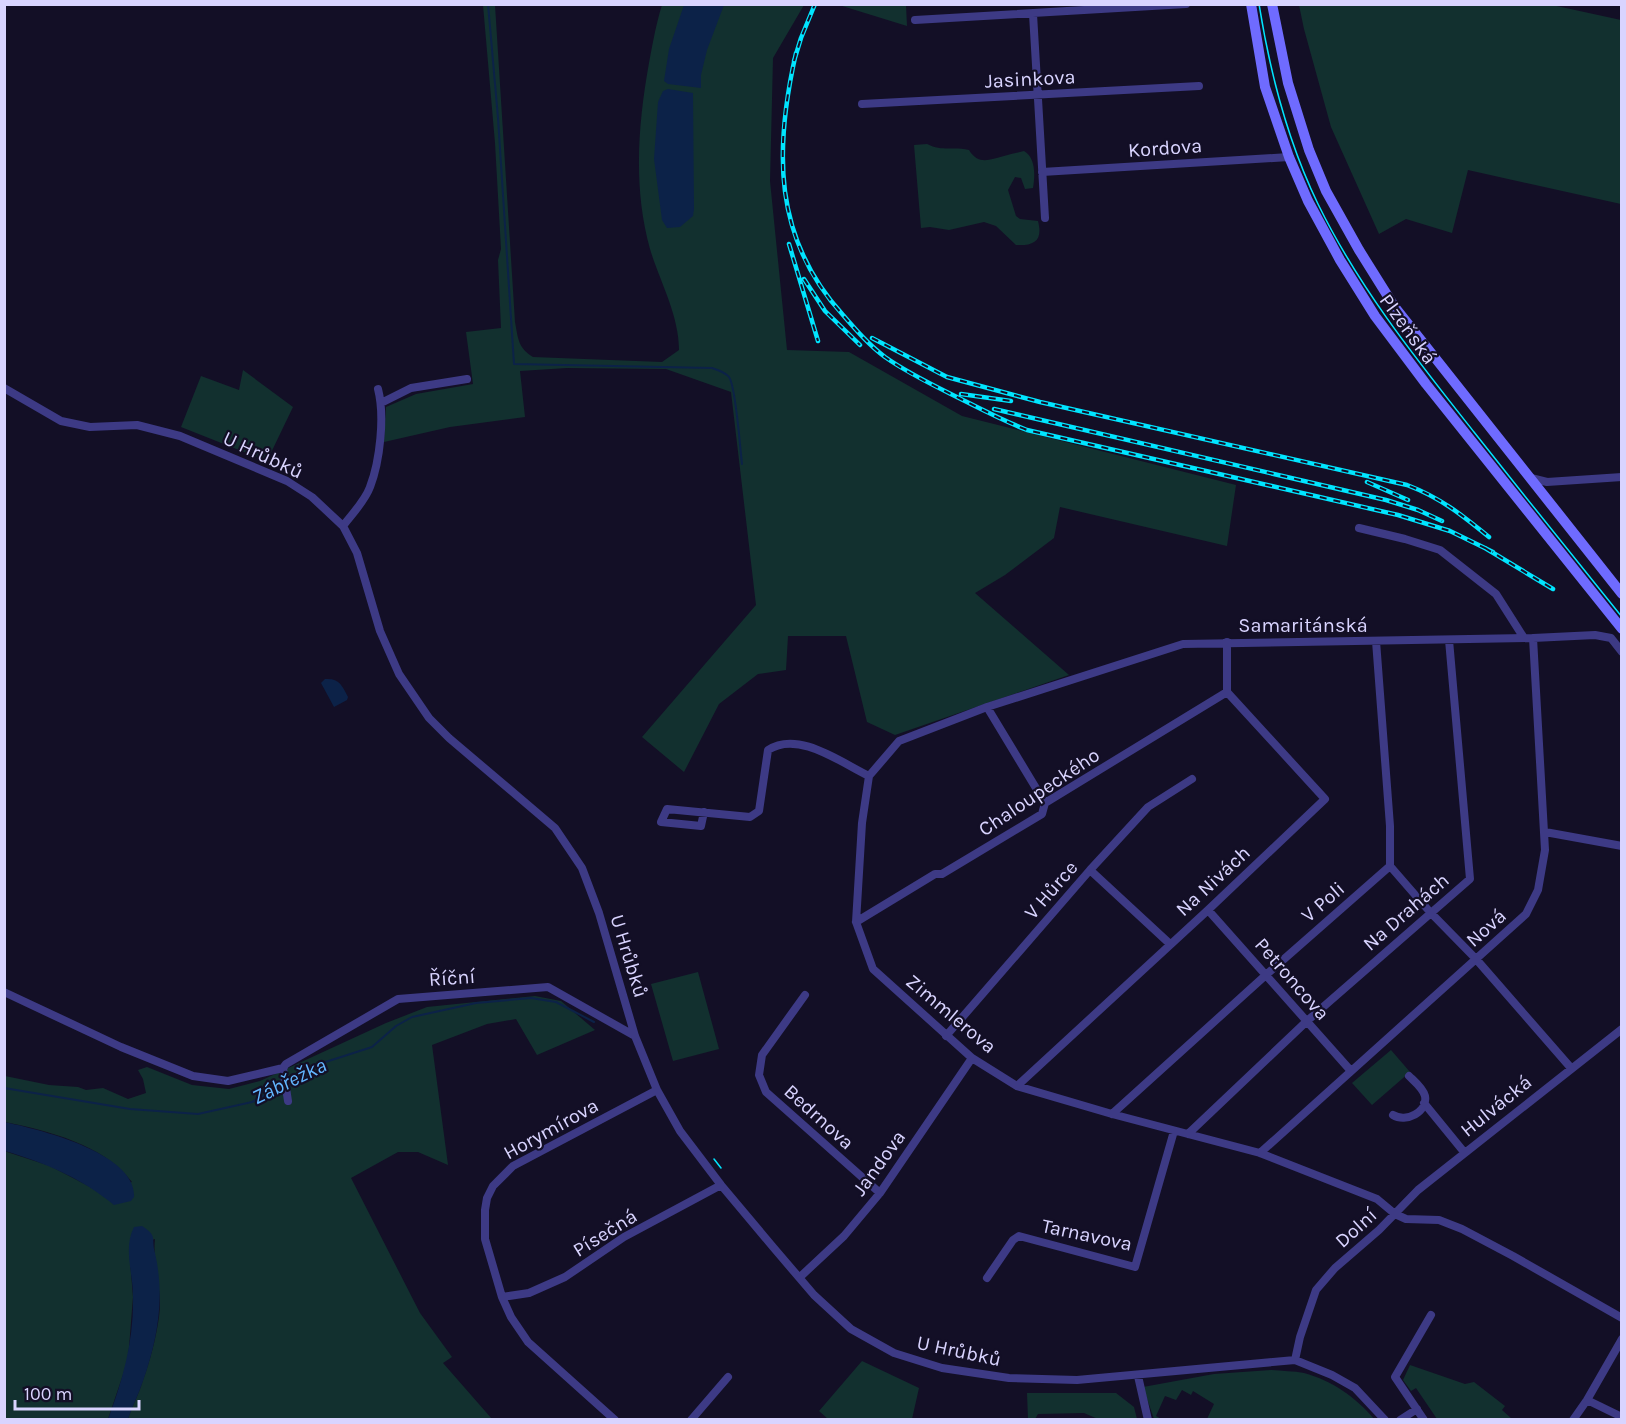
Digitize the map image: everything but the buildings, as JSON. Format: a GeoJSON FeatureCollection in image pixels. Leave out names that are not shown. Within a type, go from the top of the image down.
{"type":"FeatureCollection","features":[{"type":"Feature","properties":{"kind":"main road","name":"Plzeňská"},"geometry":{"type":"LineString","coordinates":[[1251,4],[1265,87],[1308,201],[1340,260],[1375,316],[1472,443],[1622,629]]}},
{"type":"Feature","properties":{"kind":"main road","name":"Plzeňská"},"geometry":{"type":"LineString","coordinates":[[1272,4],[1288,83],[1309,150],[1326,190],[1348,230],[1394,306],[1622,594]]}},
{"type":"Feature","properties":{"kind":"street"},"geometry":{"type":"LineString","coordinates":[[915,20],[1186,4]]}},
{"type":"Feature","properties":{"kind":"street"},"geometry":{"type":"LineString","coordinates":[[1033,14],[1045,218]]}},
{"type":"Feature","properties":{"kind":"street","name":"Jasinkova"},"geometry":{"type":"LineString","coordinates":[[862,104],[1199,86]]}},
{"type":"Feature","properties":{"kind":"street","name":"Kordova"},"geometry":{"type":"LineString","coordinates":[[1042,172],[1290,157]]}},
{"type":"Feature","properties":{"kind":"street"},"geometry":{"type":"LineString","coordinates":[[381,403],[411,388],[466,379]]}},
{"type":"Feature","properties":{"kind":"street","name":"U Hrůbků"},"geometry":{"type":"LineString","coordinates":[[4,388],[61,421],[90,427],[137,425],[190,441],[287,481],[312,497],[343,526],[357,553],[380,631],[399,674],[429,718],[449,738],[555,828],[582,868],[599,913],[635,1036],[657,1090],[680,1131],[721,1185],[814,1295],[851,1329],[894,1353],[942,1368],[1009,1378],[1077,1380],[1295,1360]]}},
{"type":"Feature","properties":{"kind":"street"},"geometry":{"type":"LineString","coordinates":[[343,526],[370,489],[378,458],[381,403],[378,389]]}},
{"type":"Feature","properties":{"kind":"street"},"geometry":{"type":"LineString","coordinates":[[1531,478],[1546,482],[1622,477]]}},
{"type":"Feature","properties":{"kind":"street"},"geometry":{"type":"LineString","coordinates":[[1359,528],[1440,550],[1496,594],[1524,638]]}},
{"type":"Feature","properties":{"kind":"street","name":"Samaritánská"},"geometry":{"type":"LineString","coordinates":[[987,707],[1183,644],[1449,640],[1595,635],[1611,638],[1622,652]]}},
{"type":"Feature","properties":{"kind":"street","name":"Nová"},"geometry":{"type":"LineString","coordinates":[[1260,1153],[1526,914],[1538,890],[1545,850],[1533,638]]}},
{"type":"Feature","properties":{"kind":"street","name":"Na Drahách"},"geometry":{"type":"LineString","coordinates":[[1188,1134],[1307,1021],[1470,879],[1449,640]]}},
{"type":"Feature","properties":{"kind":"street"},"geometry":{"type":"LineString","coordinates":[[1376,641],[1390,826],[1390,866],[1572,1068]]}},
{"type":"Feature","properties":{"kind":"street"},"geometry":{"type":"LineString","coordinates":[[1227,642],[1227,692]]}},
{"type":"Feature","properties":{"kind":"street","name":"Chaloupeckého"},"geometry":{"type":"LineString","coordinates":[[855,922],[935,874],[942,874],[1039,816],[1045,803],[1227,692]]}},
{"type":"Feature","properties":{"kind":"street","name":"Na Nivách"},"geometry":{"type":"LineString","coordinates":[[1017,1086],[1325,799],[1227,692]]}},
{"type":"Feature","properties":{"kind":"street"},"geometry":{"type":"LineString","coordinates":[[704,812],[701,826],[661,822],[667,809],[704,812],[750,817],[759,811],[768,750],[777,744],[790,742],[805,744],[869,776],[899,741],[987,707],[1045,803]]}},
{"type":"Feature","properties":{"kind":"street","name":"Zimmlerova"},"geometry":{"type":"LineString","coordinates":[[869,776],[862,823],[855,922],[873,969],[972,1058],[1017,1086],[1260,1153],[1377,1199],[1395,1214]]}},
{"type":"Feature","properties":{"kind":"street","name":"V Hůrce"},"geometry":{"type":"LineString","coordinates":[[946,1036],[1090,870],[1148,807],[1192,779]]}},
{"type":"Feature","properties":{"kind":"street"},"geometry":{"type":"LineString","coordinates":[[1545,832],[1622,846]]}},
{"type":"Feature","properties":{"kind":"street","name":"V Poli"},"geometry":{"type":"LineString","coordinates":[[1112,1114],[1390,866]]}},
{"type":"Feature","properties":{"kind":"street"},"geometry":{"type":"LineString","coordinates":[[1090,870],[1170,944]]}},
{"type":"Feature","properties":{"kind":"street","name":"Petroncova"},"geometry":{"type":"LineString","coordinates":[[1208,910],[1351,1071]]}},
{"type":"Feature","properties":{"kind":"street","name":"Říční"},"geometry":{"type":"LineString","coordinates":[[283,1071],[286,1064],[398,999],[548,987],[635,1036]]}},
{"type":"Feature","properties":{"kind":"street"},"geometry":{"type":"LineString","coordinates":[[4,992],[121,1047],[193,1076],[228,1081],[283,1071],[288,1101]]}},
{"type":"Feature","properties":{"kind":"street","name":"Bedrnova"},"geometry":{"type":"LineString","coordinates":[[805,994],[762,1055],[759,1076],[766,1092],[880,1193]]}},
{"type":"Feature","properties":{"kind":"street","name":"Hulvácká"},"geometry":{"type":"LineString","coordinates":[[1395,1214],[1415,1192],[1464,1152],[1622,1029]]}},
{"type":"Feature","properties":{"kind":"street","name":"Jandova"},"geometry":{"type":"LineString","coordinates":[[800,1277],[844,1236],[880,1193],[972,1058]]}},
{"type":"Feature","properties":{"kind":"street"},"geometry":{"type":"LineString","coordinates":[[1393,1115],[1400,1119],[1409,1118],[1418,1112],[1424,1103],[1425,1096],[1422,1089],[1409,1076]]}},
{"type":"Feature","properties":{"kind":"street","name":"Horymírova"},"geometry":{"type":"LineString","coordinates":[[615,1419],[528,1342],[511,1317],[502,1297],[485,1239],[485,1210],[487,1198],[493,1186],[513,1166],[657,1090]]}},
{"type":"Feature","properties":{"kind":"street"},"geometry":{"type":"LineString","coordinates":[[1424,1103],[1464,1152]]}},
{"type":"Feature","properties":{"kind":"street","name":"Tarnavova"},"geometry":{"type":"LineString","coordinates":[[987,1278],[1013,1240],[1019,1236],[1135,1267],[1174,1131]]}},
{"type":"Feature","properties":{"kind":"street","name":"Písečná"},"geometry":{"type":"LineString","coordinates":[[502,1297],[529,1293],[565,1277],[624,1237],[721,1185]]}},
{"type":"Feature","properties":{"kind":"street","name":"Dolní"},"geometry":{"type":"LineString","coordinates":[[1295,1360],[1300,1337],[1316,1290],[1335,1268],[1395,1214],[1406,1219],[1439,1220],[1462,1229],[1622,1318]]}},
{"type":"Feature","properties":{"kind":"street"},"geometry":{"type":"LineString","coordinates":[[1424,1419],[1395,1377],[1431,1315]]}},
{"type":"Feature","properties":{"kind":"street"},"geometry":{"type":"LineString","coordinates":[[1573,1419],[1587,1400],[1622,1339]]}},
{"type":"Feature","properties":{"kind":"street"},"geometry":{"type":"LineString","coordinates":[[1295,1360],[1332,1375],[1355,1388],[1385,1419]]}},
{"type":"Feature","properties":{"kind":"street"},"geometry":{"type":"LineString","coordinates":[[1138,1376],[1148,1419]]}},
{"type":"Feature","properties":{"kind":"street"},"geometry":{"type":"LineString","coordinates":[[691,1419],[728,1377]]}},
{"type":"Feature","properties":{"kind":"street"},"geometry":{"type":"LineString","coordinates":[[1587,1400],[1622,1417]]}},
{"type":"Feature","properties":{"kind":"street"},"geometry":{"type":"LineString","coordinates":[[1400,1419],[1417,1409]]}},
{"type":"Feature","properties":{"kind":"green space"},"geometry":{"type":"Polygon","coordinates":[[[483,5],[495,5],[515,322],[520,342],[528,354],[533,357],[662,362],[679,350],[676,324],[650,249],[639,179],[640,133],[645,86],[662,5],[804,5],[773,58],[770,181],[787,350],[849,352],[962,416],[1236,485],[1227,546],[1060,507],[1054,538],[1005,575],[975,593],[1069,675],[895,735],[867,722],[846,636],[788,636],[786,670],[758,674],[719,704],[684,772],[642,737],[756,605],[731,392],[666,369],[567,368],[520,371],[525,417],[450,427],[384,442],[386,407],[416,394],[473,384],[466,332],[501,328],[498,260],[501,249],[495,143],[483,5]]]}},
{"type":"Feature","properties":{"kind":"green space"},"geometry":{"type":"Polygon","coordinates":[[[839,5],[906,5],[907,26],[839,5]]]}},
{"type":"Feature","properties":{"kind":"green space"},"geometry":{"type":"Polygon","coordinates":[[[1299,5],[1552,5],[1621,20],[1621,204],[1468,170],[1452,233],[1406,219],[1379,234],[1331,127],[1299,5]]]}},
{"type":"Feature","properties":{"kind":"green space"},"geometry":{"type":"Polygon","coordinates":[[[927,144],[938,148],[969,150],[980,160],[1024,151],[1028,154],[1034,168],[1033,188],[1025,189],[1021,178],[1015,177],[1008,190],[1016,216],[1020,219],[1038,221],[1039,233],[1036,240],[1033,243],[1016,245],[996,226],[984,222],[949,230],[921,228],[914,145],[927,144]]]}},
{"type":"Feature","properties":{"kind":"green space"},"geometry":{"type":"Polygon","coordinates":[[[243,370],[293,407],[267,461],[181,427],[201,376],[239,390],[243,370]]]}},
{"type":"Feature","properties":{"kind":"green space"},"geometry":{"type":"Polygon","coordinates":[[[698,972],[719,1049],[673,1061],[651,984],[698,972]]]}},
{"type":"Feature","properties":{"kind":"green space"},"geometry":{"type":"Polygon","coordinates":[[[535,996],[561,1001],[595,1030],[537,1055],[516,1019],[487,1024],[432,1045],[448,1165],[418,1152],[398,1152],[351,1178],[420,1313],[452,1357],[443,1363],[492,1419],[128,1419],[148,1365],[159,1317],[160,1296],[155,1239],[129,1248],[133,1297],[128,1360],[108,1419],[5,1419],[4,1151],[50,1166],[94,1189],[132,1182],[106,1158],[74,1141],[5,1122],[5,1076],[86,1090],[103,1088],[128,1099],[146,1093],[138,1070],[147,1067],[192,1085],[229,1089],[260,1081],[386,1023],[427,1007],[535,996]]]}},
{"type":"Feature","properties":{"kind":"green space"},"geometry":{"type":"Polygon","coordinates":[[[1391,1050],[1410,1072],[1372,1105],[1352,1083],[1391,1050]]]}},
{"type":"Feature","properties":{"kind":"green space"},"geometry":{"type":"Polygon","coordinates":[[[862,1361],[919,1388],[912,1419],[828,1419],[819,1411],[862,1361]]]}},
{"type":"Feature","properties":{"kind":"green space"},"geometry":{"type":"Polygon","coordinates":[[[1410,1365],[1465,1384],[1474,1382],[1505,1406],[1502,1410],[1512,1419],[1437,1419],[1416,1388],[1411,1391],[1403,1380],[1410,1365]]]}},
{"type":"Feature","properties":{"kind":"green space"},"geometry":{"type":"Polygon","coordinates":[[[1271,1370],[1304,1373],[1324,1380],[1352,1397],[1374,1419],[1207,1419],[1214,1404],[1193,1391],[1191,1395],[1182,1390],[1176,1400],[1165,1396],[1156,1416],[1161,1419],[1154,1419],[1143,1387],[1214,1374],[1271,1370]]]}},
{"type":"Feature","properties":{"kind":"green space"},"geometry":{"type":"Polygon","coordinates":[[[1027,1393],[1116,1393],[1134,1407],[1137,1419],[1098,1419],[1084,1413],[1038,1414],[1035,1419],[1028,1419],[1027,1393]]]}},
{"type":"Feature","properties":{"kind":"water"},"geometry":{"type":"Polygon","coordinates":[[[684,5],[724,5],[707,50],[701,75],[701,88],[668,84],[664,81],[669,49],[684,5]]]}},
{"type":"Feature","properties":{"kind":"water"},"geometry":{"type":"Polygon","coordinates":[[[668,89],[693,93],[694,209],[693,216],[680,227],[667,228],[662,220],[654,159],[658,102],[663,91],[668,89]]]}},
{"type":"Feature","properties":{"kind":"water"},"geometry":{"type":"Polygon","coordinates":[[[325,679],[340,683],[348,697],[347,700],[334,707],[321,683],[325,679]]]}},
{"type":"Feature","properties":{"kind":"water"},"geometry":{"type":"Polygon","coordinates":[[[4,1122],[61,1137],[103,1156],[120,1168],[131,1181],[134,1197],[131,1201],[114,1205],[102,1195],[62,1172],[5,1151],[4,1122]]]}},
{"type":"Feature","properties":{"kind":"water"},"geometry":{"type":"Polygon","coordinates":[[[142,1226],[152,1235],[158,1269],[160,1301],[156,1333],[143,1381],[128,1419],[108,1419],[123,1374],[132,1328],[133,1287],[129,1243],[134,1227],[142,1226]]]}},
{"type":"Feature","properties":{"kind":"waterway"},"geometry":{"type":"LineString","coordinates":[[488,4],[514,364],[712,368],[721,371],[729,377],[734,392],[742,464]]}},
{"type":"Feature","properties":{"kind":"waterway","name":"Zábřežka"},"geometry":{"type":"LineString","coordinates":[[4,1088],[130,1109],[198,1114],[252,1102],[286,1084],[307,1068],[372,1047],[396,1026],[412,1017],[476,1003],[531,998],[556,1002],[594,1022]]}},
{"type":"Feature","properties":{"kind":"tram line"},"geometry":{"type":"LineString","coordinates":[[1259,4],[1269,56],[1289,132],[1307,180],[1334,235],[1370,294],[1431,378],[1622,617]]}},
{"type":"Feature","properties":{"kind":"tram line"},"geometry":{"type":"LineString","coordinates":[[714,1159],[721,1168]]}},
{"type":"Feature","properties":{"kind":"railway"},"geometry":{"type":"LineString","coordinates":[[794,61],[815,4]]}},
{"type":"Feature","properties":{"kind":"railway"},"geometry":{"type":"LineString","coordinates":[[796,53],[784,124],[783,158],[785,192],[792,224],[803,255],[820,286],[858,332],[885,357],[932,384],[1027,430],[1398,515],[1450,531],[1493,552]]}},
{"type":"Feature","properties":{"kind":"railway"},"geometry":{"type":"LineString","coordinates":[[789,244],[818,341]]}},
{"type":"Feature","properties":{"kind":"railway"},"geometry":{"type":"LineString","coordinates":[[804,279],[825,311],[860,345]]}},
{"type":"Feature","properties":{"kind":"railway"},"geometry":{"type":"LineString","coordinates":[[872,338],[947,377],[1040,402],[1407,485],[1441,501],[1489,537]]}},
{"type":"Feature","properties":{"kind":"railway"},"geometry":{"type":"LineString","coordinates":[[961,394],[1011,401]]}},
{"type":"Feature","properties":{"kind":"railway"},"geometry":{"type":"LineString","coordinates":[[994,409],[1386,500],[1418,510],[1442,521]]}},
{"type":"Feature","properties":{"kind":"railway"},"geometry":{"type":"LineString","coordinates":[[1367,482],[1408,500]]}},
{"type":"Feature","properties":{"kind":"railway"},"geometry":{"type":"LineString","coordinates":[[1485,548],[1553,589]]}}]}
